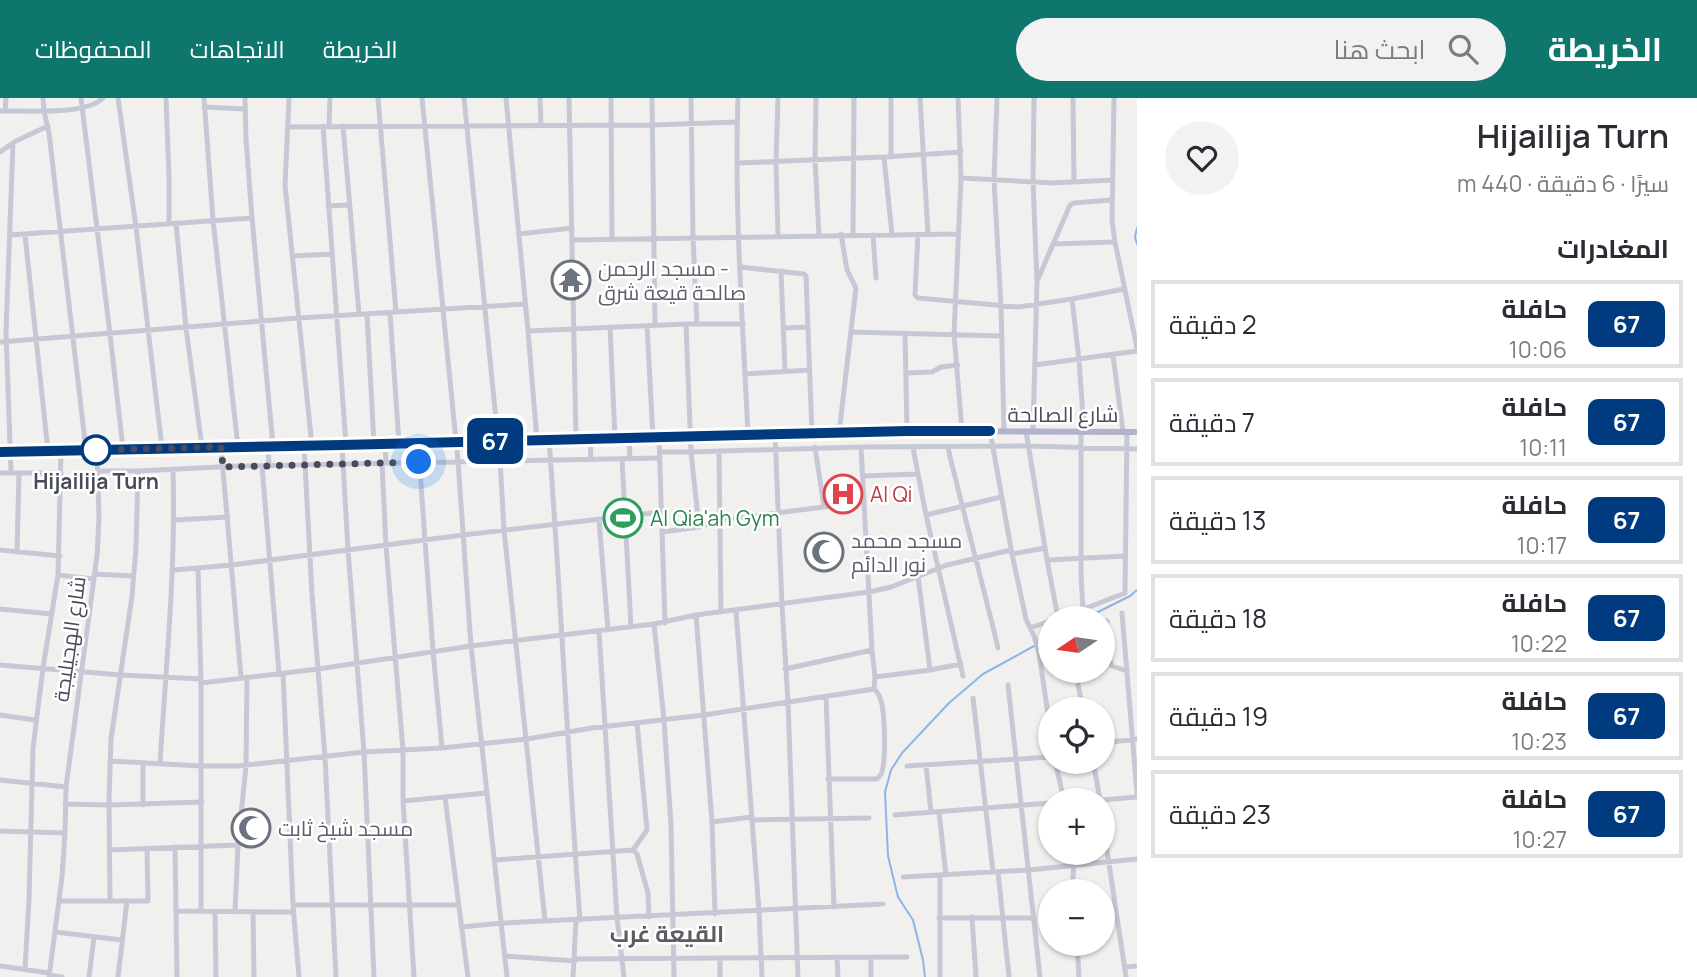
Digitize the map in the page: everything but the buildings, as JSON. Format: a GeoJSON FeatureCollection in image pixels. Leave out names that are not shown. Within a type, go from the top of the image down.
{"type":"FeatureCollection","features":[{"type":"Feature","properties":{"kind":"main road","name":"شارع الصالحة"},"geometry":{"type":"LineString","coordinates":[[0,452],[907,431],[1137,432]]}},
{"type":"Feature","properties":{"kind":"street"},"geometry":{"type":"LineString","coordinates":[[6,98],[2,111],[81,108],[97,104],[103,98]]}},
{"type":"Feature","properties":{"kind":"street"},"geometry":{"type":"LineString","coordinates":[[43,98],[86,450]]}},
{"type":"Feature","properties":{"kind":"street"},"geometry":{"type":"LineString","coordinates":[[81,98],[123,449]]}},
{"type":"Feature","properties":{"kind":"street"},"geometry":{"type":"LineString","coordinates":[[118,98],[162,448]]}},
{"type":"Feature","properties":{"kind":"street"},"geometry":{"type":"LineString","coordinates":[[166,98],[173,224],[202,447]]}},
{"type":"Feature","properties":{"kind":"street"},"geometry":{"type":"LineString","coordinates":[[204,98],[213,220],[238,447]]}},
{"type":"Feature","properties":{"kind":"street"},"geometry":{"type":"LineString","coordinates":[[245,98],[251,218],[262,322],[269,466]]}},
{"type":"Feature","properties":{"kind":"street"},"geometry":{"type":"LineString","coordinates":[[289,98],[285,185],[299,318],[308,446],[305,465],[325,757],[336,977]]}},
{"type":"Feature","properties":{"kind":"street"},"geometry":{"type":"LineString","coordinates":[[330,98],[326,126],[328,206],[337,316],[343,464],[363,752],[374,977]]}},
{"type":"Feature","properties":{"kind":"street"},"geometry":{"type":"LineString","coordinates":[[379,98],[399,443]]}},
{"type":"Feature","properties":{"kind":"street"},"geometry":{"type":"LineString","coordinates":[[422,98],[458,461],[471,646],[508,977]]}},
{"type":"Feature","properties":{"kind":"street"},"geometry":{"type":"LineString","coordinates":[[464,98],[500,460],[504,530],[545,921]]}},
{"type":"Feature","properties":{"kind":"street"},"geometry":{"type":"LineString","coordinates":[[506,98],[537,440]]}},
{"type":"Feature","properties":{"kind":"street"},"geometry":{"type":"LineString","coordinates":[[540,98],[541,126]]}},
{"type":"Feature","properties":{"kind":"street"},"geometry":{"type":"LineString","coordinates":[[569,98],[576,439]]}},
{"type":"Feature","properties":{"kind":"street"},"geometry":{"type":"LineString","coordinates":[[611,98],[612,240]]}},
{"type":"Feature","properties":{"kind":"street"},"geometry":{"type":"LineString","coordinates":[[652,98],[654,326]]}},
{"type":"Feature","properties":{"kind":"street"},"geometry":{"type":"LineString","coordinates":[[691,98],[697,324]]}},
{"type":"Feature","properties":{"kind":"street"},"geometry":{"type":"LineString","coordinates":[[738,98],[739,237],[748,436]]}},
{"type":"Feature","properties":{"kind":"street"},"geometry":{"type":"LineString","coordinates":[[778,98],[778,236]]}},
{"type":"Feature","properties":{"kind":"street"},"geometry":{"type":"LineString","coordinates":[[816,98],[815,160],[819,235]]}},
{"type":"Feature","properties":{"kind":"street"},"geometry":{"type":"LineString","coordinates":[[853,98],[853,234]]}},
{"type":"Feature","properties":{"kind":"street"},"geometry":{"type":"LineString","coordinates":[[891,98],[888,157],[892,235]]}},
{"type":"Feature","properties":{"kind":"street"},"geometry":{"type":"LineString","coordinates":[[920,98],[928,234]]}},
{"type":"Feature","properties":{"kind":"street"},"geometry":{"type":"LineString","coordinates":[[958,98],[961,178],[954,334],[962,431]]}},
{"type":"Feature","properties":{"kind":"street"},"geometry":{"type":"LineString","coordinates":[[997,98],[994,180],[1004,431]]}},
{"type":"Feature","properties":{"kind":"street"},"geometry":{"type":"LineString","coordinates":[[1034,98],[1033,182],[1037,282],[1029,446],[1047,560],[1057,606]]}},
{"type":"Feature","properties":{"kind":"street"},"geometry":{"type":"LineString","coordinates":[[1073,98],[1074,181]]}},
{"type":"Feature","properties":{"kind":"street"},"geometry":{"type":"LineString","coordinates":[[1035,365],[1137,350],[1115,242],[1111,200],[1114,98]]}},
{"type":"Feature","properties":{"kind":"street"},"geometry":{"type":"LineString","coordinates":[[204,107],[245,109]]}},
{"type":"Feature","properties":{"kind":"street"},"geometry":{"type":"LineString","coordinates":[[288,127],[737,122]]}},
{"type":"Feature","properties":{"kind":"street"},"geometry":{"type":"LineString","coordinates":[[0,152],[48,126]]}},
{"type":"Feature","properties":{"kind":"street"},"geometry":{"type":"LineString","coordinates":[[342,126],[359,314]]}},
{"type":"Feature","properties":{"kind":"street"},"geometry":{"type":"LineString","coordinates":[[11,472],[3,342],[10,247],[13,143]]}},
{"type":"Feature","properties":{"kind":"street"},"geometry":{"type":"LineString","coordinates":[[737,163],[961,152]]}},
{"type":"Feature","properties":{"kind":"street"},"geometry":{"type":"LineString","coordinates":[[961,178],[1033,182],[1112,180]]}},
{"type":"Feature","properties":{"kind":"street"},"geometry":{"type":"LineString","coordinates":[[1037,282],[1066,210],[1071,204],[1111,200]]}},
{"type":"Feature","properties":{"kind":"street"},"geometry":{"type":"LineString","coordinates":[[328,206],[349,205]]}},
{"type":"Feature","properties":{"kind":"street"},"geometry":{"type":"LineString","coordinates":[[10,235],[251,218]]}},
{"type":"Feature","properties":{"kind":"street"},"geometry":{"type":"LineString","coordinates":[[519,234],[572,228]]}},
{"type":"Feature","properties":{"kind":"street"},"geometry":{"type":"LineString","coordinates":[[839,433],[856,288],[846,266],[841,234]]}},
{"type":"Feature","properties":{"kind":"street"},"geometry":{"type":"LineString","coordinates":[[873,234],[876,278]]}},
{"type":"Feature","properties":{"kind":"street"},"geometry":{"type":"LineString","coordinates":[[918,234],[916,296],[921,298],[1018,307],[1124,289]]}},
{"type":"Feature","properties":{"kind":"street"},"geometry":{"type":"LineString","coordinates":[[572,240],[958,234]]}},
{"type":"Feature","properties":{"kind":"street"},"geometry":{"type":"LineString","coordinates":[[25,235],[48,451]]}},
{"type":"Feature","properties":{"kind":"street"},"geometry":{"type":"LineString","coordinates":[[1053,244],[1115,242]]}},
{"type":"Feature","properties":{"kind":"street"},"geometry":{"type":"LineString","coordinates":[[0,246],[10,247]]}},
{"type":"Feature","properties":{"kind":"street"},"geometry":{"type":"LineString","coordinates":[[293,256],[332,254]]}},
{"type":"Feature","properties":{"kind":"street"},"geometry":{"type":"LineString","coordinates":[[740,267],[806,276],[812,433]]}},
{"type":"Feature","properties":{"kind":"street"},"geometry":{"type":"LineString","coordinates":[[781,271],[785,372]]}},
{"type":"Feature","properties":{"kind":"street"},"geometry":{"type":"LineString","coordinates":[[1072,299],[1083,431],[1083,606]]}},
{"type":"Feature","properties":{"kind":"street"},"geometry":{"type":"LineString","coordinates":[[3,342],[299,318],[525,304]]}},
{"type":"Feature","properties":{"kind":"street"},"geometry":{"type":"LineString","coordinates":[[367,314],[374,444]]}},
{"type":"Feature","properties":{"kind":"street"},"geometry":{"type":"LineString","coordinates":[[686,324],[691,452],[699,527]]}},
{"type":"Feature","properties":{"kind":"street"},"geometry":{"type":"LineString","coordinates":[[528,331],[743,324]]}},
{"type":"Feature","properties":{"kind":"street"},"geometry":{"type":"LineString","coordinates":[[646,326],[656,438],[660,455],[664,623]]}},
{"type":"Feature","properties":{"kind":"street"},"geometry":{"type":"LineString","coordinates":[[610,327],[615,438]]}},
{"type":"Feature","properties":{"kind":"street"},"geometry":{"type":"LineString","coordinates":[[783,328],[808,327]]}},
{"type":"Feature","properties":{"kind":"street"},"geometry":{"type":"LineString","coordinates":[[851,332],[1002,336]]}},
{"type":"Feature","properties":{"kind":"street"},"geometry":{"type":"LineString","coordinates":[[905,333],[907,431]]}},
{"type":"Feature","properties":{"kind":"street"},"geometry":{"type":"LineString","coordinates":[[1093,606],[1125,593],[1128,449],[1113,355]]}},
{"type":"Feature","properties":{"kind":"street"},"geometry":{"type":"LineString","coordinates":[[906,373],[932,372],[941,367],[958,365]]}},
{"type":"Feature","properties":{"kind":"street"},"geometry":{"type":"LineString","coordinates":[[745,374],[809,370]]}},
{"type":"Feature","properties":{"kind":"street"},"geometry":{"type":"LineString","coordinates":[[990,431],[1012,552],[1026,619],[1039,653],[1045,697]]}},
{"type":"Feature","properties":{"kind":"street"},"geometry":{"type":"LineString","coordinates":[[775,434],[798,977]]}},
{"type":"Feature","properties":{"kind":"street"},"geometry":{"type":"LineString","coordinates":[[629,438],[630,458]]}},
{"type":"Feature","properties":{"kind":"street"},"geometry":{"type":"LineString","coordinates":[[590,439],[591,459]]}},
{"type":"Feature","properties":{"kind":"street"},"geometry":{"type":"LineString","coordinates":[[550,440],[578,920],[573,977]]}},
{"type":"Feature","properties":{"kind":"street"},"geometry":{"type":"LineString","coordinates":[[418,443],[442,748]]}},
{"type":"Feature","properties":{"kind":"street"},"geometry":{"type":"LineString","coordinates":[[386,444],[386,546],[403,750],[403,801],[414,977]]}},
{"type":"Feature","properties":{"kind":"street"},"geometry":{"type":"LineString","coordinates":[[98,471],[622,459],[691,452],[814,447],[1029,446],[1137,449]]}},
{"type":"Feature","properties":{"kind":"street"},"geometry":{"type":"LineString","coordinates":[[221,447],[244,677],[246,766],[235,912]]}},
{"type":"Feature","properties":{"kind":"street"},"geometry":{"type":"LineString","coordinates":[[814,447],[824,507]]}},
{"type":"Feature","properties":{"kind":"street"},"geometry":{"type":"LineString","coordinates":[[828,779],[876,779],[880,776],[885,753],[881,700],[874,689],[861,447]]}},
{"type":"Feature","properties":{"kind":"street"},"geometry":{"type":"LineString","coordinates":[[947,447],[998,648]]}},
{"type":"Feature","properties":{"kind":"street"},"geometry":{"type":"LineString","coordinates":[[913,448],[964,676]]}},
{"type":"Feature","properties":{"kind":"street"},"geometry":{"type":"LineString","coordinates":[[25,969],[35,720],[60,556],[61,450]]}},
{"type":"Feature","properties":{"kind":"street","name":"شارع الهجيليجة"},"geometry":{"type":"LineString","coordinates":[[49,975],[60,901],[66,787],[99,527],[97,450]]}},
{"type":"Feature","properties":{"kind":"street"},"geometry":{"type":"LineString","coordinates":[[719,451],[721,612]]}},
{"type":"Feature","properties":{"kind":"street"},"geometry":{"type":"LineString","coordinates":[[622,459],[631,626]]}},
{"type":"Feature","properties":{"kind":"street"},"geometry":{"type":"LineString","coordinates":[[262,466],[281,673],[299,977]]}},
{"type":"Feature","properties":{"kind":"street"},"geometry":{"type":"LineString","coordinates":[[160,763],[173,570],[173,470]]}},
{"type":"Feature","properties":{"kind":"street"},"geometry":{"type":"LineString","coordinates":[[110,901],[111,738],[133,576],[138,471]]}},
{"type":"Feature","properties":{"kind":"street"},"geometry":{"type":"LineString","coordinates":[[0,473],[61,473]]}},
{"type":"Feature","properties":{"kind":"street"},"geometry":{"type":"LineString","coordinates":[[17,552],[19,473]]}},
{"type":"Feature","properties":{"kind":"street"},"geometry":{"type":"LineString","coordinates":[[863,476],[917,474]]}},
{"type":"Feature","properties":{"kind":"street"},"geometry":{"type":"LineString","coordinates":[[926,515],[1001,497]]}},
{"type":"Feature","properties":{"kind":"street"},"geometry":{"type":"LineString","coordinates":[[662,532],[699,527],[720,520],[864,502]]}},
{"type":"Feature","properties":{"kind":"street"},"geometry":{"type":"LineString","coordinates":[[173,570],[661,512]]}},
{"type":"Feature","properties":{"kind":"street"},"geometry":{"type":"LineString","coordinates":[[175,520],[228,517]]}},
{"type":"Feature","properties":{"kind":"street"},"geometry":{"type":"LineString","coordinates":[[600,520],[608,630]]}},
{"type":"Feature","properties":{"kind":"street"},"geometry":{"type":"LineString","coordinates":[[0,665],[201,681],[318,669],[433,651],[664,623],[696,615],[869,592],[976,557],[1045,548]]}},
{"type":"Feature","properties":{"kind":"street"},"geometry":{"type":"LineString","coordinates":[[0,550],[60,556]]}},
{"type":"Feature","properties":{"kind":"street"},"geometry":{"type":"LineString","coordinates":[[1047,560],[1126,556]]}},
{"type":"Feature","properties":{"kind":"street"},"geometry":{"type":"LineString","coordinates":[[198,569],[201,911]]}},
{"type":"Feature","properties":{"kind":"street"},"geometry":{"type":"LineString","coordinates":[[58,575],[133,576]]}},
{"type":"Feature","properties":{"kind":"street"},"geometry":{"type":"LineString","coordinates":[[918,576],[930,670]]}},
{"type":"Feature","properties":{"kind":"street"},"geometry":{"type":"LineString","coordinates":[[0,609],[52,614]]}},
{"type":"Feature","properties":{"kind":"street"},"geometry":{"type":"LineString","coordinates":[[736,611],[762,977]]}},
{"type":"Feature","properties":{"kind":"street"},"geometry":{"type":"LineString","coordinates":[[1115,798],[1137,795],[1135,740],[1122,613]]}},
{"type":"Feature","properties":{"kind":"street"},"geometry":{"type":"LineString","coordinates":[[696,615],[712,822],[715,914]]}},
{"type":"Feature","properties":{"kind":"street"},"geometry":{"type":"LineString","coordinates":[[654,624],[671,825],[674,977]]}},
{"type":"Feature","properties":{"kind":"street"},"geometry":{"type":"LineString","coordinates":[[1030,628],[1038,625]]}},
{"type":"Feature","properties":{"kind":"street"},"geometry":{"type":"LineString","coordinates":[[599,631],[617,918],[624,977]]}},
{"type":"Feature","properties":{"kind":"street"},"geometry":{"type":"LineString","coordinates":[[785,669],[872,650]]}},
{"type":"Feature","properties":{"kind":"street"},"geometry":{"type":"LineString","coordinates":[[875,677],[961,664]]}},
{"type":"Feature","properties":{"kind":"street"},"geometry":{"type":"LineString","coordinates":[[1115,667],[1127,671]]}},
{"type":"Feature","properties":{"kind":"street"},"geometry":{"type":"LineString","coordinates":[[1008,684],[1040,977]]}},
{"type":"Feature","properties":{"kind":"street"},"geometry":{"type":"LineString","coordinates":[[110,761],[246,766],[363,752],[442,748],[704,715],[874,689]]}},
{"type":"Feature","properties":{"kind":"street"},"geometry":{"type":"LineString","coordinates":[[826,698],[834,907]]}},
{"type":"Feature","properties":{"kind":"street"},"geometry":{"type":"LineString","coordinates":[[972,698],[995,872],[1004,919],[1009,977]]}},
{"type":"Feature","properties":{"kind":"street"},"geometry":{"type":"LineString","coordinates":[[0,715],[35,720]]}},
{"type":"Feature","properties":{"kind":"street"},"geometry":{"type":"LineString","coordinates":[[633,850],[647,830],[637,723]]}},
{"type":"Feature","properties":{"kind":"street"},"geometry":{"type":"LineString","coordinates":[[1115,742],[1135,740]]}},
{"type":"Feature","properties":{"kind":"street"},"geometry":{"type":"LineString","coordinates":[[907,766],[1038,758]]}},
{"type":"Feature","properties":{"kind":"street"},"geometry":{"type":"LineString","coordinates":[[143,763],[143,805]]}},
{"type":"Feature","properties":{"kind":"street"},"geometry":{"type":"LineString","coordinates":[[926,765],[931,813]]}},
{"type":"Feature","properties":{"kind":"street"},"geometry":{"type":"LineString","coordinates":[[0,780],[66,787]]}},
{"type":"Feature","properties":{"kind":"street"},"geometry":{"type":"LineString","coordinates":[[403,801],[486,793]]}},
{"type":"Feature","properties":{"kind":"street"},"geometry":{"type":"LineString","coordinates":[[445,797],[468,977]]}},
{"type":"Feature","properties":{"kind":"street"},"geometry":{"type":"LineString","coordinates":[[65,804],[143,805],[202,802]]}},
{"type":"Feature","properties":{"kind":"street"},"geometry":{"type":"LineString","coordinates":[[895,816],[1038,804]]}},
{"type":"Feature","properties":{"kind":"street"},"geometry":{"type":"LineString","coordinates":[[939,812],[943,875],[939,918],[940,977]]}},
{"type":"Feature","properties":{"kind":"street"},"geometry":{"type":"LineString","coordinates":[[712,822],[752,818],[869,818]]}},
{"type":"Feature","properties":{"kind":"street"},"geometry":{"type":"LineString","coordinates":[[0,831],[65,833]]}},
{"type":"Feature","properties":{"kind":"street"},"geometry":{"type":"LineString","coordinates":[[109,850],[238,845]]}},
{"type":"Feature","properties":{"kind":"street"},"geometry":{"type":"LineString","coordinates":[[175,847],[177,977]]}},
{"type":"Feature","properties":{"kind":"street"},"geometry":{"type":"LineString","coordinates":[[60,901],[146,902],[149,900],[148,848]]}},
{"type":"Feature","properties":{"kind":"street"},"geometry":{"type":"LineString","coordinates":[[495,860],[633,850],[637,854],[648,893],[649,917]]}},
{"type":"Feature","properties":{"kind":"street"},"geometry":{"type":"LineString","coordinates":[[1115,862],[1137,859]]}},
{"type":"Feature","properties":{"kind":"street"},"geometry":{"type":"LineString","coordinates":[[903,877],[1086,865]]}},
{"type":"Feature","properties":{"kind":"street"},"geometry":{"type":"LineString","coordinates":[[1109,865],[1126,977]]}},
{"type":"Feature","properties":{"kind":"street"},"geometry":{"type":"LineString","coordinates":[[1072,879],[1075,866]]}},
{"type":"Feature","properties":{"kind":"street"},"geometry":{"type":"LineString","coordinates":[[118,977],[127,901]]}},
{"type":"Feature","properties":{"kind":"street"},"geometry":{"type":"LineString","coordinates":[[176,911],[253,912],[332,904],[458,905]]}},
{"type":"Feature","properties":{"kind":"street"},"geometry":{"type":"LineString","coordinates":[[461,927],[883,904]]}},
{"type":"Feature","properties":{"kind":"street"},"geometry":{"type":"LineString","coordinates":[[215,911],[216,977]]}},
{"type":"Feature","properties":{"kind":"street"},"geometry":{"type":"LineString","coordinates":[[253,912],[254,977]]}},
{"type":"Feature","properties":{"kind":"street"},"geometry":{"type":"LineString","coordinates":[[939,918],[1034,918]]}},
{"type":"Feature","properties":{"kind":"street"},"geometry":{"type":"LineString","coordinates":[[972,918],[976,977]]}},
{"type":"Feature","properties":{"kind":"street"},"geometry":{"type":"LineString","coordinates":[[55,932],[122,940]]}},
{"type":"Feature","properties":{"kind":"street"},"geometry":{"type":"LineString","coordinates":[[94,936],[89,976],[99,977]]}},
{"type":"Feature","properties":{"kind":"street"},"geometry":{"type":"LineString","coordinates":[[506,956],[575,960],[907,957]]}},
{"type":"Feature","properties":{"kind":"street"},"geometry":{"type":"LineString","coordinates":[[1078,956],[1079,977]]}},
{"type":"Feature","properties":{"kind":"street"},"geometry":{"type":"LineString","coordinates":[[837,957],[838,977]]}},
{"type":"Feature","properties":{"kind":"street"},"geometry":{"type":"LineString","coordinates":[[871,957],[871,977]]}},
{"type":"Feature","properties":{"kind":"street"},"geometry":{"type":"LineString","coordinates":[[720,958],[720,977]]}},
{"type":"Feature","properties":{"kind":"street"},"geometry":{"type":"LineString","coordinates":[[0,966],[62,977]]}},
{"type":"Feature","properties":{"kind":"street"},"geometry":{"type":"LineString","coordinates":[[1125,967],[1137,966]]}},
{"type":"Feature","properties":{"kind":"waterway"},"geometry":{"type":"LineString","coordinates":[[1137,228],[1137,244]]}},
{"type":"Feature","properties":{"kind":"waterway"},"geometry":{"type":"LineString","coordinates":[[1110,606],[1137,590]]}},
{"type":"Feature","properties":{"kind":"waterway"},"geometry":{"type":"LineString","coordinates":[[925,977],[913,920],[898,897],[888,856],[885,792],[891,770],[902,753],[949,703],[983,674],[1034,646]]}},
{"type":"Feature","properties":{"kind":"bus line","name":"67"},"geometry":{"type":"LineString","coordinates":[[0,452],[990,431]]}},
{"type":"Feature","properties":{"kind":"place","name":"مسجد الرحمن - صالحة قيعة شرق"},"geometry":{"type":"Point","coordinates":[571,280]}},
{"type":"Feature","properties":{"kind":"place","name":"Hijailija Turn"},"geometry":{"type":"Point","coordinates":[96,450]}},
{"type":"Feature","properties":{"kind":"place","name":"Al Qi"},"geometry":{"type":"Point","coordinates":[843,494]}},
{"type":"Feature","properties":{"kind":"place","name":"Al Qia'ah Gym"},"geometry":{"type":"Point","coordinates":[623,518]}},
{"type":"Feature","properties":{"kind":"place","name":"مسجد محمد نور الدائم"},"geometry":{"type":"Point","coordinates":[824,552]}},
{"type":"Feature","properties":{"kind":"place","name":"مسجد شيخ ثابت"},"geometry":{"type":"Point","coordinates":[251,828]}},
{"type":"Feature","properties":{"kind":"district","name":"القيعة غرب"},"geometry":{"type":"Point","coordinates":[667,933]}},
{"type":"Feature","properties":{"kind":"route"},"geometry":{"type":"LineString","coordinates":[[96,450],[221,447],[223,467],[419,462]]}}]}
